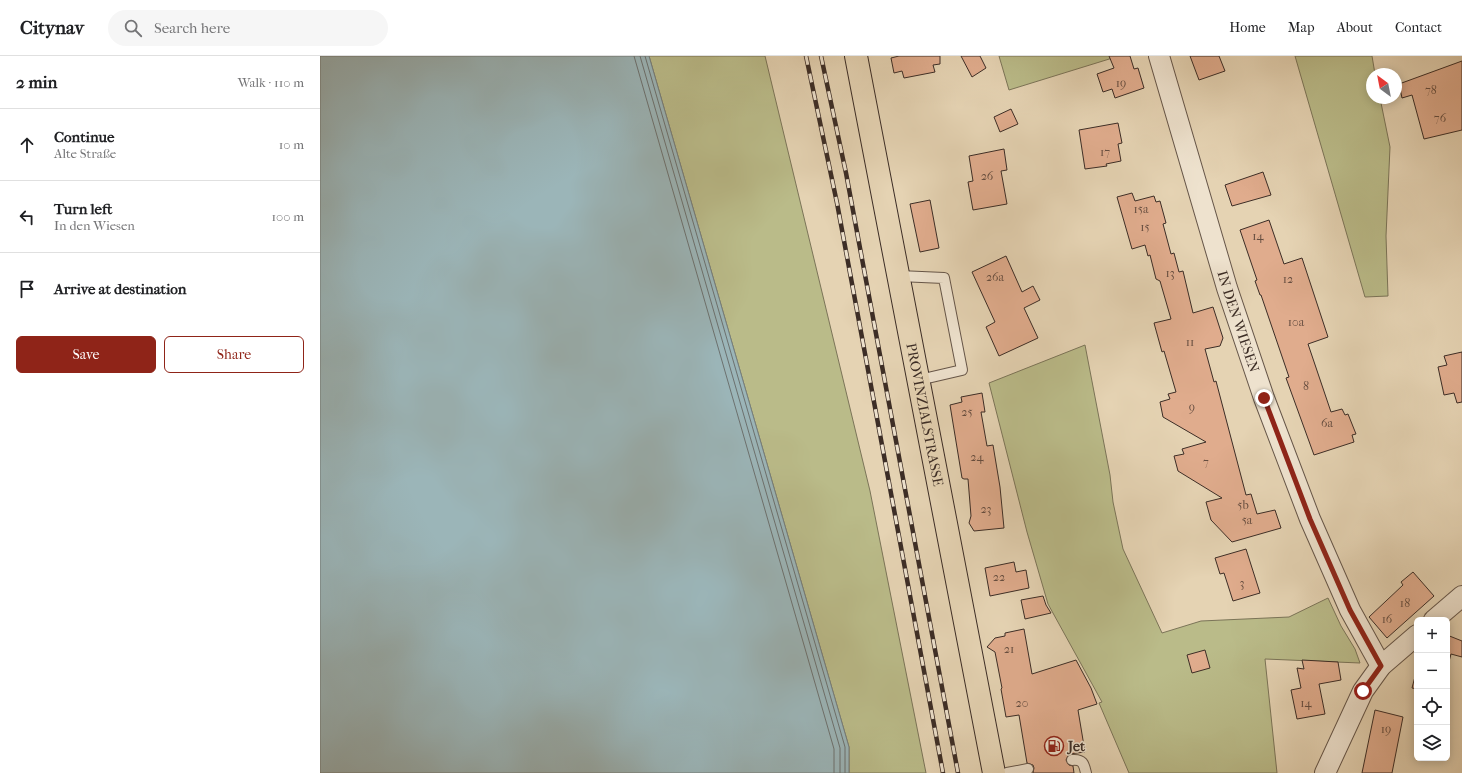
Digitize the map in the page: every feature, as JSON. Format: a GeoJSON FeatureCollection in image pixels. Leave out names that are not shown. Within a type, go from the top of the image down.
{"type":"FeatureCollection","features":[{"type":"Feature","properties":{"kind":"main road","name":"PROVINZIALSTRASSE"},"geometry":{"type":"LineString","coordinates":[[856,56],[994,773]]}},
{"type":"Feature","properties":{"kind":"street","name":"IN DEN WIESEN"},"geometry":{"type":"LineString","coordinates":[[1159,56],[1227,288],[1264,398],[1310,519],[1347,603],[1381,666]]}},
{"type":"Feature","properties":{"kind":"street"},"geometry":{"type":"LineString","coordinates":[[1438,617],[1462,596]]}},
{"type":"Feature","properties":{"kind":"street"},"geometry":{"type":"LineString","coordinates":[[1325,773],[1363,691],[1381,666],[1414,638]]}},
{"type":"Feature","properties":{"kind":"lane"},"geometry":{"type":"LineString","coordinates":[[899,276],[944,278],[962,370],[919,380]]}},
{"type":"Feature","properties":{"kind":"lane"},"geometry":{"type":"LineString","coordinates":[[1072,760],[1082,761],[1086,773]]}},
{"type":"Feature","properties":{"kind":"lane"},"geometry":{"type":"LineString","coordinates":[[1007,773],[1028,769]]}},
{"type":"Feature","properties":{"kind":"green space"},"geometry":{"type":"Polygon","coordinates":[[[649,56],[765,56],[870,491],[926,773],[849,773],[849,747],[649,56]]]}},
{"type":"Feature","properties":{"kind":"green space"},"geometry":{"type":"Polygon","coordinates":[[[999,56],[1119,56],[1009,90],[999,56]]]}},
{"type":"Feature","properties":{"kind":"green space"},"geometry":{"type":"Polygon","coordinates":[[[1295,56],[1372,56],[1374,68],[1366,68],[1366,104],[1381,104],[1390,147],[1386,236],[1388,296],[1365,297],[1295,56]]]}},
{"type":"Feature","properties":{"kind":"green space"},"geometry":{"type":"Polygon","coordinates":[[[1085,345],[1110,475],[1113,502],[1123,549],[1162,633],[1201,621],[1289,617],[1328,598],[1341,626],[1355,649],[1360,663],[1265,659],[1277,773],[1129,773],[1099,703],[1102,702],[1048,604],[1027,532],[989,383],[1085,345]]]}},
{"type":"Feature","properties":{"kind":"water"},"geometry":{"type":"Polygon","coordinates":[[[320,56],[649,56],[849,747],[849,773],[320,773],[320,56]]]}},
{"type":"Feature","properties":{"kind":"building"},"geometry":{"type":"Polygon","coordinates":[[[899,56],[940,56],[940,64],[933,65],[935,72],[904,78],[902,71],[894,73],[891,58],[899,56]]]}},
{"type":"Feature","properties":{"kind":"building"},"geometry":{"type":"Polygon","coordinates":[[[961,56],[980,56],[986,68],[972,77],[961,56]]]}},
{"type":"Feature","properties":{"kind":"building"},"geometry":{"type":"Polygon","coordinates":[[[1109,56],[1130,56],[1134,69],[1138,68],[1144,88],[1115,98],[1112,89],[1103,92],[1097,74],[1114,68],[1109,56]]]}},
{"type":"Feature","properties":{"kind":"building"},"geometry":{"type":"Polygon","coordinates":[[[1190,56],[1219,56],[1225,71],[1199,80],[1190,56]]]}},
{"type":"Feature","properties":{"kind":"building"},"geometry":{"type":"Polygon","coordinates":[[[1462,61],[1462,130],[1424,139],[1412,95],[1402,98],[1402,83],[1462,61]]]}},
{"type":"Feature","properties":{"kind":"building"},"geometry":{"type":"Polygon","coordinates":[[[1011,109],[1018,124],[1000,132],[994,117],[1011,109]]]}},
{"type":"Feature","properties":{"kind":"building"},"geometry":{"type":"Polygon","coordinates":[[[1118,123],[1122,143],[1118,144],[1121,161],[1106,164],[1107,166],[1085,169],[1079,130],[1118,123]]]}},
{"type":"Feature","properties":{"kind":"building"},"geometry":{"type":"Polygon","coordinates":[[[1004,149],[1007,170],[1001,171],[1007,204],[973,210],[968,182],[973,181],[969,156],[1004,149]]]}},
{"type":"Feature","properties":{"kind":"building"},"geometry":{"type":"Polygon","coordinates":[[[1263,172],[1271,195],[1232,206],[1225,185],[1263,172]]]}},
{"type":"Feature","properties":{"kind":"building"},"geometry":{"type":"Polygon","coordinates":[[[1132,193],[1135,201],[1154,196],[1156,202],[1160,201],[1166,223],[1163,224],[1171,254],[1174,253],[1179,272],[1183,271],[1193,313],[1213,307],[1223,338],[1220,346],[1205,349],[1214,382],[1216,381],[1246,495],[1251,494],[1257,514],[1275,510],[1281,528],[1232,542],[1211,520],[1206,502],[1222,498],[1178,471],[1174,456],[1184,454],[1182,449],[1206,442],[1163,417],[1160,402],[1170,399],[1168,394],[1176,392],[1154,323],[1171,319],[1160,281],[1156,279],[1150,255],[1148,256],[1145,245],[1132,249],[1117,197],[1132,193]]]}},
{"type":"Feature","properties":{"kind":"building"},"geometry":{"type":"Polygon","coordinates":[[[930,200],[939,248],[920,252],[910,204],[930,200]]]}},
{"type":"Feature","properties":{"kind":"building"},"geometry":{"type":"Polygon","coordinates":[[[1269,220],[1284,264],[1302,258],[1328,337],[1308,344],[1331,412],[1342,409],[1345,415],[1348,414],[1356,434],[1352,435],[1354,442],[1314,455],[1286,378],[1289,377],[1255,281],[1257,280],[1240,230],[1269,220]]]}},
{"type":"Feature","properties":{"kind":"building"},"geometry":{"type":"Polygon","coordinates":[[[1006,256],[1022,292],[1033,286],[1040,300],[1024,308],[1038,338],[999,356],[986,327],[995,322],[972,272],[1006,256]]]}},
{"type":"Feature","properties":{"kind":"building"},"geometry":{"type":"Polygon","coordinates":[[[1462,352],[1462,402],[1457,403],[1454,393],[1444,395],[1438,367],[1447,365],[1444,356],[1462,352]]]}},
{"type":"Feature","properties":{"kind":"building"},"geometry":{"type":"Polygon","coordinates":[[[982,393],[985,412],[981,412],[987,446],[993,445],[1000,487],[1004,528],[974,531],[969,523],[971,516],[968,479],[962,478],[950,405],[962,402],[961,397],[982,393]]]}},
{"type":"Feature","properties":{"kind":"building"},"geometry":{"type":"Polygon","coordinates":[[[1246,549],[1260,593],[1233,601],[1224,573],[1220,574],[1215,558],[1246,549]]]}},
{"type":"Feature","properties":{"kind":"building"},"geometry":{"type":"Polygon","coordinates":[[[1014,562],[1016,572],[1026,570],[1029,588],[990,596],[985,568],[1014,562]]]}},
{"type":"Feature","properties":{"kind":"building"},"geometry":{"type":"Polygon","coordinates":[[[1413,572],[1434,596],[1387,638],[1369,617],[1403,585],[1401,582],[1413,572]]]}},
{"type":"Feature","properties":{"kind":"building"},"geometry":{"type":"Polygon","coordinates":[[[1043,596],[1051,613],[1025,619],[1021,600],[1043,596]]]}},
{"type":"Feature","properties":{"kind":"building"},"geometry":{"type":"Polygon","coordinates":[[[1024,629],[1032,674],[1076,660],[1091,688],[1097,704],[1078,710],[1085,752],[1069,754],[1066,760],[1069,765],[1073,766],[1074,773],[1033,773],[1033,765],[1027,763],[1019,715],[1006,717],[995,652],[987,647],[995,638],[1005,636],[1005,633],[1024,629]]]}},
{"type":"Feature","properties":{"kind":"building"},"geometry":{"type":"Polygon","coordinates":[[[1450,636],[1462,641],[1462,657],[1451,654],[1450,658],[1450,636]]]}},
{"type":"Feature","properties":{"kind":"building"},"geometry":{"type":"Polygon","coordinates":[[[1205,650],[1210,668],[1192,673],[1187,655],[1205,650]]]}},
{"type":"Feature","properties":{"kind":"building"},"geometry":{"type":"Polygon","coordinates":[[[1302,660],[1338,662],[1341,680],[1319,684],[1325,714],[1297,719],[1291,690],[1301,688],[1297,668],[1304,669],[1302,660]]]}},
{"type":"Feature","properties":{"kind":"building"},"geometry":{"type":"Polygon","coordinates":[[[1375,710],[1403,717],[1392,773],[1362,773],[1375,710]]]}},
{"type":"Feature","properties":{"kind":"railway"},"geometry":{"type":"LineString","coordinates":[[806,56],[837,203],[943,773]]}},
{"type":"Feature","properties":{"kind":"railway"},"geometry":{"type":"LineString","coordinates":[[821,56],[846,173],[958,773]]}},
{"type":"Feature","properties":{"kind":"place","name":"Jet"},"geometry":{"type":"Point","coordinates":[1054,746]}},
{"type":"Feature","properties":{"kind":"route"},"geometry":{"type":"LineString","coordinates":[[1264,398],[1310,519],[1350,610],[1381,666],[1363,691]]}}]}
